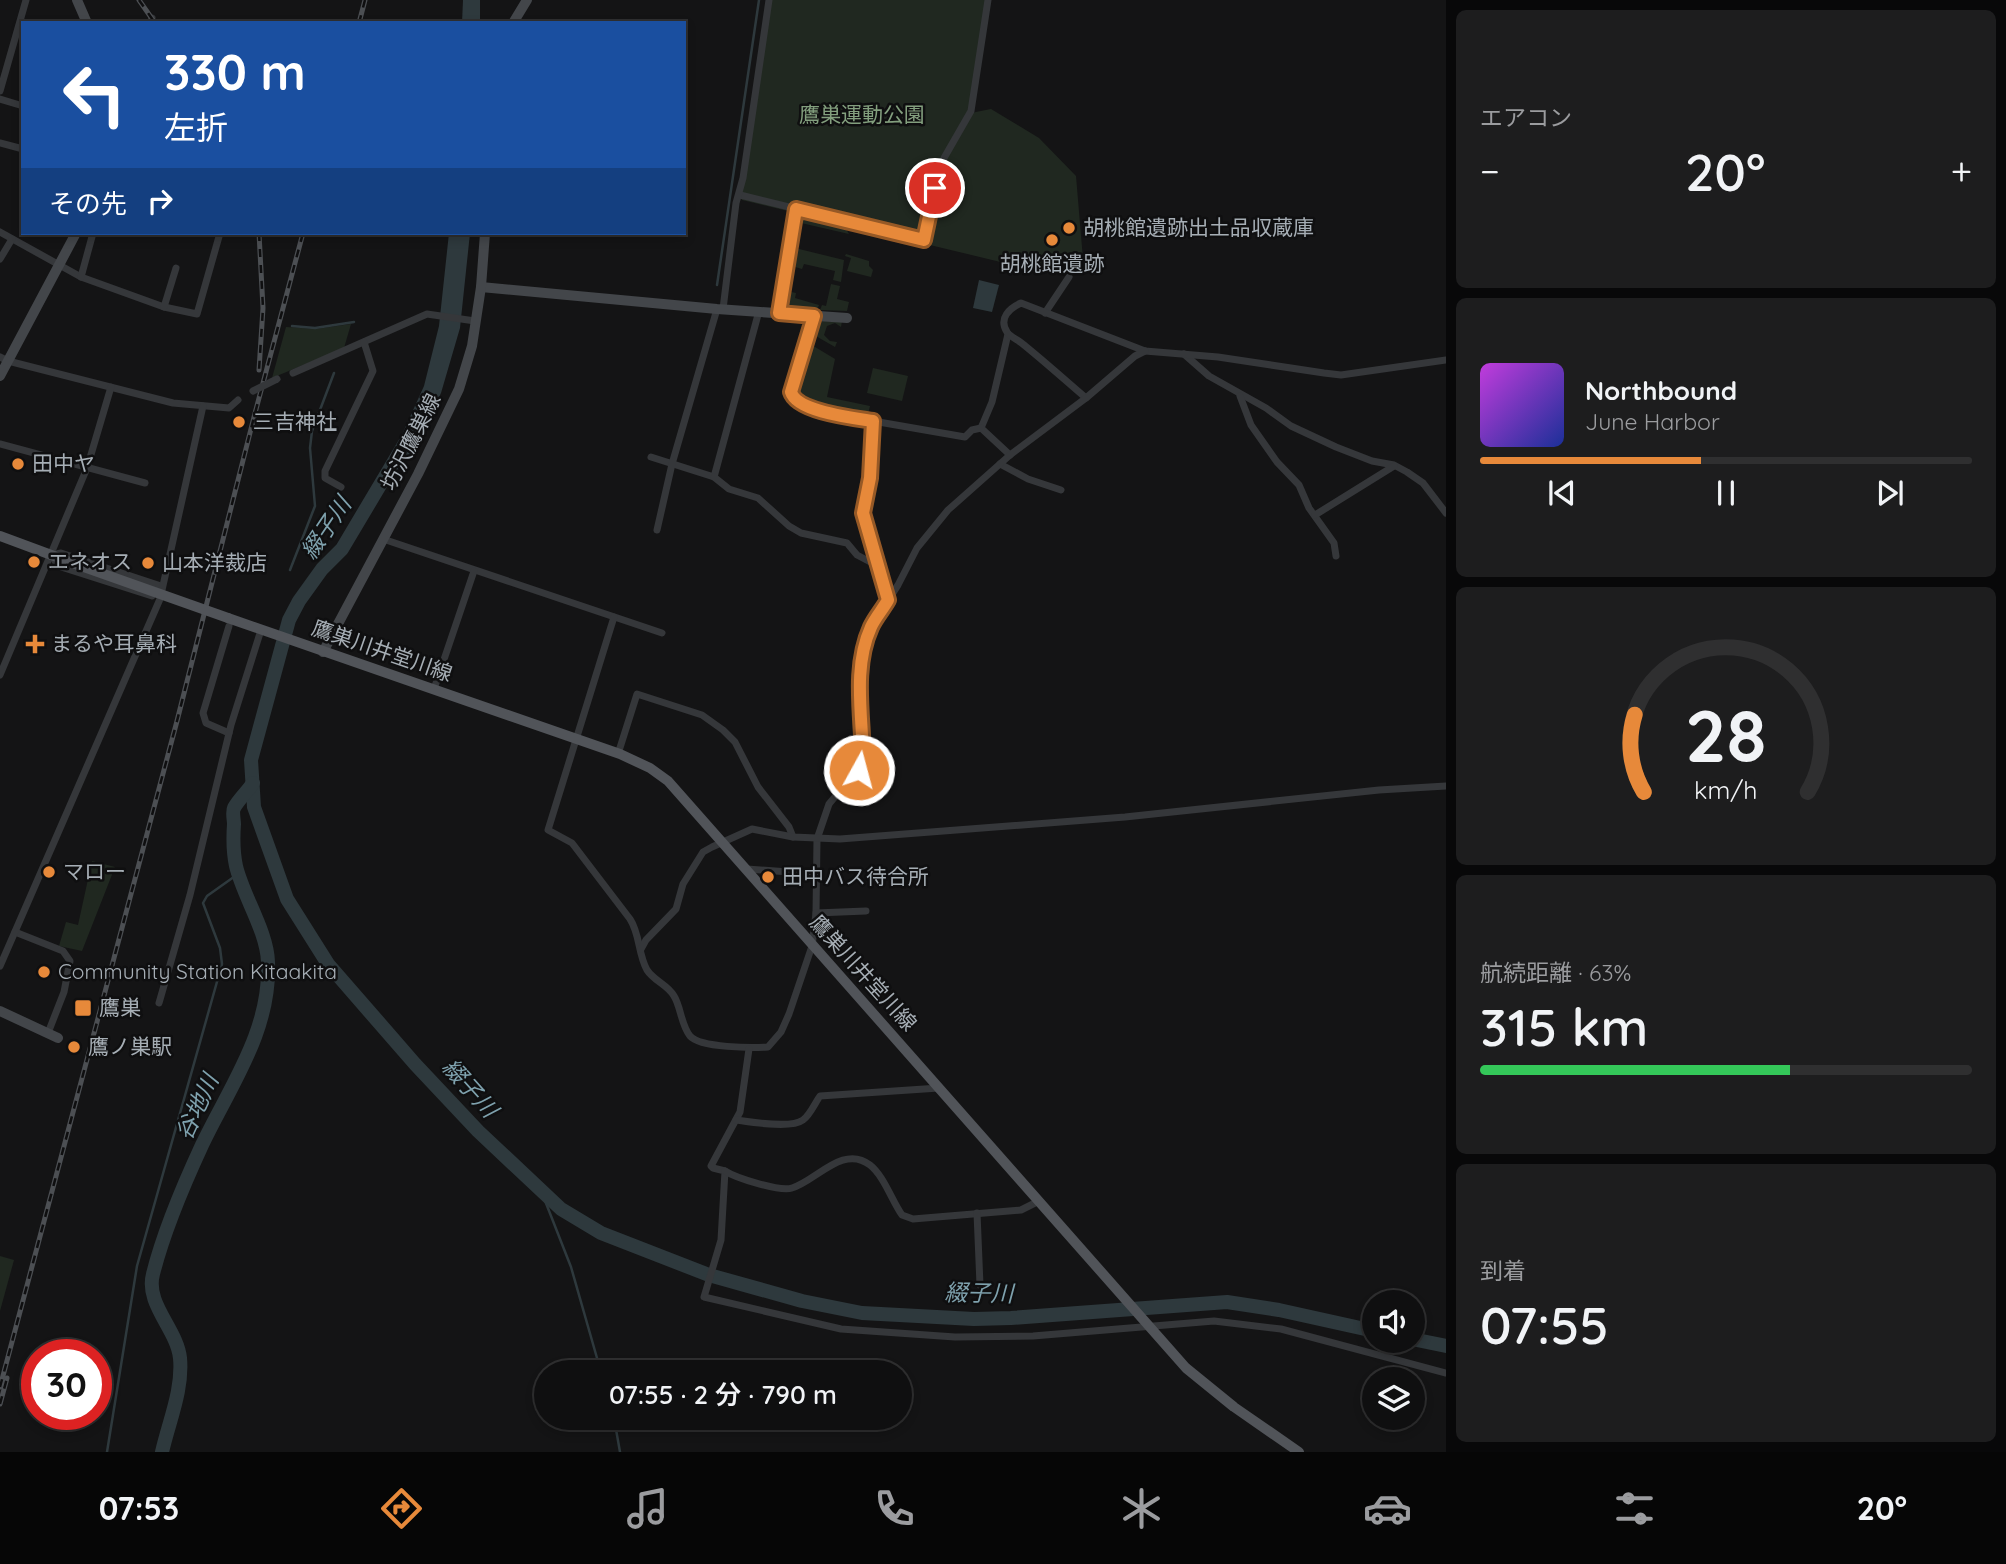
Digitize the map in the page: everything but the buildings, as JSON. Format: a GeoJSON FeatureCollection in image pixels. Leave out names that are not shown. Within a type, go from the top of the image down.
{"type":"FeatureCollection","features":[{"type":"Feature","properties":{"kind":"main road","name":"鷹巣川井堂川線"},"geometry":{"type":"LineString","coordinates":[[0,536],[229,622],[264,631],[638,761],[668,781],[1186,1368],[1206,1386],[1299,1452]]}},
{"type":"Feature","properties":{"kind":"street"},"geometry":{"type":"LineString","coordinates":[[0,91],[26,0]]}},
{"type":"Feature","properties":{"kind":"street"},"geometry":{"type":"LineString","coordinates":[[77,0],[86,21]]}},
{"type":"Feature","properties":{"kind":"street"},"geometry":{"type":"LineString","coordinates":[[514,21],[527,0]]}},
{"type":"Feature","properties":{"kind":"street"},"geometry":{"type":"LineString","coordinates":[[657,530],[672,464],[720,309],[769,0]]}},
{"type":"Feature","properties":{"kind":"street"},"geometry":{"type":"LineString","coordinates":[[740,195],[924,240],[944,158],[971,111],[988,0]]}},
{"type":"Feature","properties":{"kind":"street"},"geometry":{"type":"LineString","coordinates":[[0,99],[21,105]]}},
{"type":"Feature","properties":{"kind":"street"},"geometry":{"type":"LineString","coordinates":[[0,143],[21,148]]}},
{"type":"Feature","properties":{"kind":"street"},"geometry":{"type":"LineString","coordinates":[[779,313],[796,209]]}},
{"type":"Feature","properties":{"kind":"street"},"geometry":{"type":"LineString","coordinates":[[0,232],[81,277],[164,307],[197,314],[219,235]]}},
{"type":"Feature","properties":{"kind":"street"},"geometry":{"type":"LineString","coordinates":[[0,376],[4,359],[75,235]]}},
{"type":"Feature","properties":{"kind":"street"},"geometry":{"type":"LineString","coordinates":[[81,277],[92,235]]}},
{"type":"Feature","properties":{"kind":"street","name":"坊沢鷹巣線"},"geometry":{"type":"LineString","coordinates":[[323,652],[450,409],[467,364],[472,321],[481,287],[485,235]]}},
{"type":"Feature","properties":{"kind":"street"},"geometry":{"type":"LineString","coordinates":[[0,259],[12,239]]}},
{"type":"Feature","properties":{"kind":"street"},"geometry":{"type":"LineString","coordinates":[[164,307],[176,268]]}},
{"type":"Feature","properties":{"kind":"street"},"geometry":{"type":"LineString","coordinates":[[1045,313],[1069,277]]}},
{"type":"Feature","properties":{"kind":"street"},"geometry":{"type":"LineString","coordinates":[[481,287],[847,318]]}},
{"type":"Feature","properties":{"kind":"street"},"geometry":{"type":"LineString","coordinates":[[981,428],[992,401],[1007,334],[1004,316],[1011,307],[1021,303],[1145,351],[1338,375],[1446,360]]}},
{"type":"Feature","properties":{"kind":"street"},"geometry":{"type":"LineString","coordinates":[[714,477],[759,311]]}},
{"type":"Feature","properties":{"kind":"street"},"geometry":{"type":"LineString","coordinates":[[293,373],[427,314],[472,321]]}},
{"type":"Feature","properties":{"kind":"street"},"geometry":{"type":"LineString","coordinates":[[814,316],[791,392],[800,404],[824,412],[965,437],[972,430],[981,428]]}},
{"type":"Feature","properties":{"kind":"street"},"geometry":{"type":"LineString","coordinates":[[1007,334],[1029,349],[1086,398]]}},
{"type":"Feature","properties":{"kind":"street"},"geometry":{"type":"LineString","coordinates":[[341,487],[325,478],[326,471],[373,371],[364,342]]}},
{"type":"Feature","properties":{"kind":"street"},"geometry":{"type":"LineString","coordinates":[[614,617],[548,830],[572,843],[635,927],[647,970],[673,993],[689,1035],[697,1041],[750,1049],[768,1046],[780,1032],[812,946],[816,913],[817,839],[829,804],[863,762],[860,699],[862,658],[871,627],[917,548],[948,510],[1010,455],[1086,398],[1135,356],[1145,351]]}},
{"type":"Feature","properties":{"kind":"street"},"geometry":{"type":"LineString","coordinates":[[1184,354],[1209,376],[1266,408],[1291,426],[1372,461],[1394,466],[1423,483],[1446,513]]}},
{"type":"Feature","properties":{"kind":"street"},"geometry":{"type":"LineString","coordinates":[[4,359],[173,403],[229,408],[238,400]]}},
{"type":"Feature","properties":{"kind":"street"},"geometry":{"type":"LineString","coordinates":[[253,391],[276,379]]}},
{"type":"Feature","properties":{"kind":"street"},"geometry":{"type":"LineString","coordinates":[[0,675],[87,468],[111,387]]}},
{"type":"Feature","properties":{"kind":"street"},"geometry":{"type":"LineString","coordinates":[[1240,395],[1251,425],[1277,462],[1300,485],[1315,515],[1334,542],[1336,556]]}},
{"type":"Feature","properties":{"kind":"street"},"geometry":{"type":"LineString","coordinates":[[0,966],[160,599],[204,406]]}},
{"type":"Feature","properties":{"kind":"street"},"geometry":{"type":"LineString","coordinates":[[873,421],[870,478],[863,513],[888,600]]}},
{"type":"Feature","properties":{"kind":"street"},"geometry":{"type":"LineString","coordinates":[[981,428],[1010,455]]}},
{"type":"Feature","properties":{"kind":"street"},"geometry":{"type":"LineString","coordinates":[[0,444],[145,483]]}},
{"type":"Feature","properties":{"kind":"street"},"geometry":{"type":"LineString","coordinates":[[651,457],[714,477],[729,488],[758,498],[789,526],[801,533],[847,543],[857,555],[878,566]]}},
{"type":"Feature","properties":{"kind":"street"},"geometry":{"type":"LineString","coordinates":[[1000,464],[1028,479],[1061,490]]}},
{"type":"Feature","properties":{"kind":"street"},"geometry":{"type":"LineString","coordinates":[[1315,515],[1394,466]]}},
{"type":"Feature","properties":{"kind":"street"},"geometry":{"type":"LineString","coordinates":[[383,539],[662,633]]}},
{"type":"Feature","properties":{"kind":"street"},"geometry":{"type":"LineString","coordinates":[[51,555],[61,553],[161,586]]}},
{"type":"Feature","properties":{"kind":"street"},"geometry":{"type":"LineString","coordinates":[[51,555],[58,566],[160,599]]}},
{"type":"Feature","properties":{"kind":"street"},"geometry":{"type":"LineString","coordinates":[[434,689],[474,571]]}},
{"type":"Feature","properties":{"kind":"street"},"geometry":{"type":"LineString","coordinates":[[229,622],[203,713],[206,723],[229,733]]}},
{"type":"Feature","properties":{"kind":"street"},"geometry":{"type":"LineString","coordinates":[[159,1003],[190,895],[229,733],[264,631]]}},
{"type":"Feature","properties":{"kind":"street"},"geometry":{"type":"LineString","coordinates":[[618,754],[637,694],[702,715],[735,742],[758,787],[789,827],[793,837]]}},
{"type":"Feature","properties":{"kind":"street"},"geometry":{"type":"LineString","coordinates":[[640,949],[676,909],[683,884],[703,852],[752,829],[817,839],[1041,825],[1379,790],[1446,786]]}},
{"type":"Feature","properties":{"kind":"street"},"geometry":{"type":"LineString","coordinates":[[746,869],[816,874]]}},
{"type":"Feature","properties":{"kind":"street"},"geometry":{"type":"LineString","coordinates":[[816,913],[866,911]]}},
{"type":"Feature","properties":{"kind":"street"},"geometry":{"type":"LineString","coordinates":[[0,1011],[53,1036],[70,961],[63,951],[15,932]]}},
{"type":"Feature","properties":{"kind":"street"},"geometry":{"type":"LineString","coordinates":[[0,944],[9,947]]}},
{"type":"Feature","properties":{"kind":"street"},"geometry":{"type":"LineString","coordinates":[[750,1049],[740,1112],[710,1166],[713,1168],[787,1189],[799,1185],[834,1163],[863,1161],[877,1172],[892,1202],[906,1218],[1021,1210],[1039,1202]]}},
{"type":"Feature","properties":{"kind":"street"},"geometry":{"type":"LineString","coordinates":[[736,1119],[774,1124],[800,1121],[820,1096],[939,1088]]}},
{"type":"Feature","properties":{"kind":"street"},"geometry":{"type":"LineString","coordinates":[[725,1171],[721,1240],[704,1297],[731,1305],[841,1329],[886,1334],[985,1338],[1214,1321],[1281,1329],[1446,1373]]}},
{"type":"Feature","properties":{"kind":"street"},"geometry":{"type":"LineString","coordinates":[[977,1213],[980,1285]]}},
{"type":"Feature","properties":{"kind":"green space","name":"鷹巣運動公園"},"geometry":{"type":"Polygon","coordinates":[[[769,0],[988,0],[971,113],[991,109],[1039,138],[1076,176],[1083,259],[1064,254],[1055,275],[742,200],[740,195],[769,0]]]}},
{"type":"Feature","properties":{"kind":"green space"},"geometry":{"type":"Polygon","coordinates":[[[798,215],[844,225],[849,234],[801,223],[797,227],[798,215]]]}},
{"type":"Feature","properties":{"kind":"green space"},"geometry":{"type":"Polygon","coordinates":[[[795,248],[844,260],[841,282],[833,280],[835,271],[804,264],[802,269],[792,266],[795,248]]]}},
{"type":"Feature","properties":{"kind":"green space"},"geometry":{"type":"Polygon","coordinates":[[[846,254],[869,261],[873,270],[871,277],[847,271],[851,258],[845,256],[846,254]]]}},
{"type":"Feature","properties":{"kind":"green space"},"geometry":{"type":"Polygon","coordinates":[[[831,284],[840,286],[837,299],[849,302],[847,311],[820,310],[822,305],[826,306],[831,284]]]}},
{"type":"Feature","properties":{"kind":"green space"},"geometry":{"type":"Polygon","coordinates":[[[796,293],[795,298],[819,305],[817,310],[785,307],[787,294],[796,293]]]}},
{"type":"Feature","properties":{"kind":"green space"},"geometry":{"type":"Polygon","coordinates":[[[820,320],[842,321],[841,327],[835,323],[827,326],[824,335],[830,341],[837,342],[835,347],[814,335],[820,320]]]}},
{"type":"Feature","properties":{"kind":"green space"},"geometry":{"type":"Polygon","coordinates":[[[351,324],[344,348],[272,378],[286,327],[316,329],[351,324]]]}},
{"type":"Feature","properties":{"kind":"green space"},"geometry":{"type":"Polygon","coordinates":[[[810,344],[835,359],[827,397],[870,406],[868,414],[829,409],[800,397],[795,392],[810,344]]]}},
{"type":"Feature","properties":{"kind":"green space"},"geometry":{"type":"Polygon","coordinates":[[[873,368],[908,376],[902,401],[867,393],[873,368]]]}},
{"type":"Feature","properties":{"kind":"green space"},"geometry":{"type":"Polygon","coordinates":[[[92,861],[115,867],[82,951],[59,946],[66,922],[78,925],[92,861]]]}},
{"type":"Feature","properties":{"kind":"green space"},"geometry":{"type":"Polygon","coordinates":[[[0,1256],[14,1260],[0,1311],[0,1256]]]}},
{"type":"Feature","properties":{"kind":"shaded area"},"geometry":{"type":"Polygon","coordinates":[[[463,0],[480,0],[480,21],[462,21],[463,0]]]}},
{"type":"Feature","properties":{"kind":"shaded area"},"geometry":{"type":"Polygon","coordinates":[[[449,235],[470,235],[460,328],[441,393],[411,457],[395,450],[424,386],[439,326],[449,235]]]}},
{"type":"Feature","properties":{"kind":"shaded area"},"geometry":{"type":"Polygon","coordinates":[[[979,280],[999,285],[992,312],[973,308],[979,280]]]}},
{"type":"Feature","properties":{"kind":"waterway"},"geometry":{"type":"LineString","coordinates":[[717,285],[759,0]]}},
{"type":"Feature","properties":{"kind":"waterway"},"geometry":{"type":"LineString","coordinates":[[292,326],[315,328],[354,322]]}},
{"type":"Feature","properties":{"kind":"waterway"},"geometry":{"type":"LineString","coordinates":[[290,570],[315,506],[310,448],[312,431],[334,373]]}},
{"type":"Feature","properties":{"kind":"waterway","name":"綴子川"},"geometry":{"type":"LineString","coordinates":[[408,438],[342,549],[322,569],[289,620],[251,760],[254,807],[287,899],[328,964],[478,1131],[561,1209],[601,1233],[709,1275],[802,1301],[862,1313],[974,1319],[1011,1318],[1227,1302],[1279,1310],[1362,1328]]}},
{"type":"Feature","properties":{"kind":"waterway","name":"谷地川"},"geometry":{"type":"LineString","coordinates":[[162,1452],[177,1394],[180,1358],[178,1347],[153,1296],[153,1274],[168,1225],[188,1176],[256,1035],[267,987],[267,950],[239,877],[234,850],[233,810],[253,783]]}},
{"type":"Feature","properties":{"kind":"waterway"},"geometry":{"type":"LineString","coordinates":[[107,1452],[137,1266],[222,964],[220,948],[203,903],[207,896],[238,874]]}},
{"type":"Feature","properties":{"kind":"waterway"},"geometry":{"type":"LineString","coordinates":[[542,1193],[571,1267],[598,1360]]}},
{"type":"Feature","properties":{"kind":"waterway","name":"綴子川"},"geometry":{"type":"LineString","coordinates":[[1425,1342],[1446,1346]]}},
{"type":"Feature","properties":{"kind":"waterway"},"geometry":{"type":"LineString","coordinates":[[616,1430],[620,1452]]}},
{"type":"Feature","properties":{"kind":"railway"},"geometry":{"type":"LineString","coordinates":[[139,0],[154,21]]}},
{"type":"Feature","properties":{"kind":"railway"},"geometry":{"type":"LineString","coordinates":[[360,21],[365,0]]}},
{"type":"Feature","properties":{"kind":"railway"},"geometry":{"type":"LineString","coordinates":[[259,235],[263,308],[259,370]]}},
{"type":"Feature","properties":{"kind":"railway"},"geometry":{"type":"LineString","coordinates":[[0,1387],[302,235]]}},
{"type":"Feature","properties":{"kind":"railway"},"geometry":{"type":"LineString","coordinates":[[0,1404],[7,1378]]}},
{"type":"Feature","properties":{"kind":"place","name":"胡桃館遺跡出土品収蔵庫"},"geometry":{"type":"Point","coordinates":[1069,228]}},
{"type":"Feature","properties":{"kind":"place","name":"胡桃館遺跡"},"geometry":{"type":"Point","coordinates":[1052,240]}},
{"type":"Feature","properties":{"kind":"place","name":"三吉神社"},"geometry":{"type":"Point","coordinates":[239,422]}},
{"type":"Feature","properties":{"kind":"place","name":"田中ヤ"},"geometry":{"type":"Point","coordinates":[18,464]}},
{"type":"Feature","properties":{"kind":"place","name":"エネオス"},"geometry":{"type":"Point","coordinates":[34,562]}},
{"type":"Feature","properties":{"kind":"place","name":"山本洋裁店"},"geometry":{"type":"Point","coordinates":[148,563]}},
{"type":"Feature","properties":{"kind":"place","name":"まるや耳鼻科"},"geometry":{"type":"Point","coordinates":[35,644]}},
{"type":"Feature","properties":{"kind":"place","name":"マロー"},"geometry":{"type":"Point","coordinates":[49,872]}},
{"type":"Feature","properties":{"kind":"place","name":"田中バス待合所"},"geometry":{"type":"Point","coordinates":[768,877]}},
{"type":"Feature","properties":{"kind":"place","name":"Community Station Kitaakita"},"geometry":{"type":"Point","coordinates":[44,972]}},
{"type":"Feature","properties":{"kind":"place","name":"鷹巣"},"geometry":{"type":"Point","coordinates":[83,1008]}},
{"type":"Feature","properties":{"kind":"place","name":"鷹ノ巣駅"},"geometry":{"type":"Point","coordinates":[74,1047]}},
{"type":"Feature","properties":{"kind":"route"},"geometry":{"type":"LineString","coordinates":[[859,770],[863,762],[860,699],[863,651],[871,627],[888,600],[863,519],[871,470],[873,421],[824,412],[800,404],[793,398],[791,392],[814,316],[779,313],[796,209],[924,240],[935,188]]}}]}
